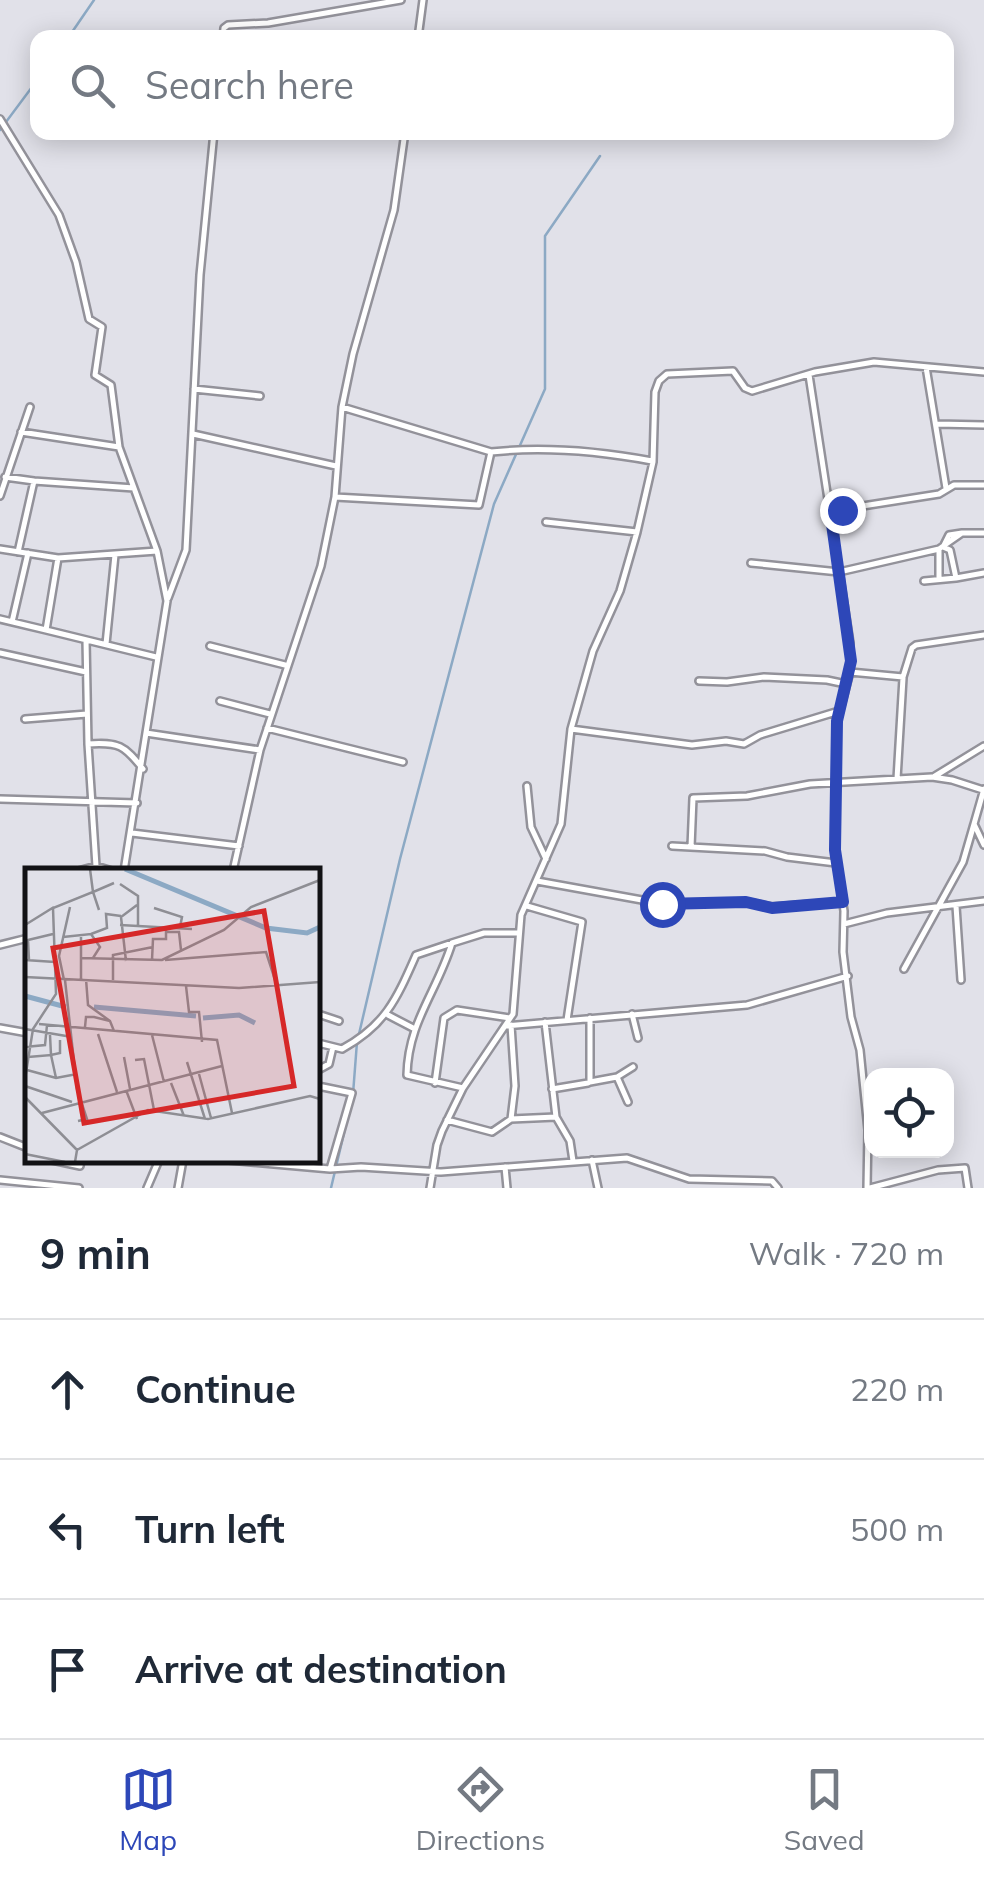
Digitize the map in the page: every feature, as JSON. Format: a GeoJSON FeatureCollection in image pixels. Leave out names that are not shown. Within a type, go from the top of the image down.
{"type":"FeatureCollection","features":[{"type":"Feature","properties":{"kind":"street"},"geometry":{"type":"LineString","coordinates":[[224,30],[228,25],[402,0]]}},
{"type":"Feature","properties":{"kind":"street"},"geometry":{"type":"LineString","coordinates":[[419,30],[423,0]]}},
{"type":"Feature","properties":{"kind":"street"},"geometry":{"type":"LineString","coordinates":[[0,119],[60,216],[89,319],[102,327],[95,375],[111,386],[120,447],[157,552],[167,601]]}},
{"type":"Feature","properties":{"kind":"street"},"geometry":{"type":"LineString","coordinates":[[124,868],[156,656],[167,601],[186,550],[200,275],[213,140]]}},
{"type":"Feature","properties":{"kind":"street"},"geometry":{"type":"LineString","coordinates":[[233,868],[270,714],[322,566],[335,498],[342,407],[394,210],[404,140]]}},
{"type":"Feature","properties":{"kind":"street"},"geometry":{"type":"LineString","coordinates":[[430,1188],[436,1145],[463,1088],[508,1023],[515,1004],[518,933],[561,824],[572,729],[593,651],[620,590],[637,532],[653,462],[655,392],[659,381],[666,374],[733,372],[752,391],[874,362],[984,372]]}},
{"type":"Feature","properties":{"kind":"street"},"geometry":{"type":"LineString","coordinates":[[926,366],[946,488]]}},
{"type":"Feature","properties":{"kind":"street"},"geometry":{"type":"LineString","coordinates":[[809,375],[850,643],[850,672],[839,711],[836,863],[843,902],[843,952],[868,1130],[868,1188],[938,1170],[965,1168],[968,1188]]}},
{"type":"Feature","properties":{"kind":"street"},"geometry":{"type":"LineString","coordinates":[[194,389],[260,396]]}},
{"type":"Feature","properties":{"kind":"street"},"geometry":{"type":"LineString","coordinates":[[0,496],[4,473],[30,406]]}},
{"type":"Feature","properties":{"kind":"street"},"geometry":{"type":"LineString","coordinates":[[342,407],[491,452],[529,448],[596,450],[653,462]]}},
{"type":"Feature","properties":{"kind":"street"},"geometry":{"type":"LineString","coordinates":[[937,424],[984,425]]}},
{"type":"Feature","properties":{"kind":"street"},"geometry":{"type":"LineString","coordinates":[[21,432],[120,447]]}},
{"type":"Feature","properties":{"kind":"street"},"geometry":{"type":"LineString","coordinates":[[193,434],[337,466]]}},
{"type":"Feature","properties":{"kind":"street"},"geometry":{"type":"LineString","coordinates":[[335,498],[479,506],[491,452]]}},
{"type":"Feature","properties":{"kind":"street"},"geometry":{"type":"LineString","coordinates":[[4,473],[34,481],[134,488]]}},
{"type":"Feature","properties":{"kind":"street"},"geometry":{"type":"LineString","coordinates":[[18,552],[34,481]]}},
{"type":"Feature","properties":{"kind":"street"},"geometry":{"type":"LineString","coordinates":[[830,510],[984,484]]}},
{"type":"Feature","properties":{"kind":"street"},"geometry":{"type":"LineString","coordinates":[[546,522],[637,532]]}},
{"type":"Feature","properties":{"kind":"street"},"geometry":{"type":"LineString","coordinates":[[751,563],[839,572],[941,548],[962,533],[984,533]]}},
{"type":"Feature","properties":{"kind":"street"},"geometry":{"type":"LineString","coordinates":[[939,576],[941,548]]}},
{"type":"Feature","properties":{"kind":"street"},"geometry":{"type":"LineString","coordinates":[[941,548],[950,550],[956,578]]}},
{"type":"Feature","properties":{"kind":"street"},"geometry":{"type":"LineString","coordinates":[[0,549],[58,558],[157,552]]}},
{"type":"Feature","properties":{"kind":"street"},"geometry":{"type":"LineString","coordinates":[[12,622],[28,553]]}},
{"type":"Feature","properties":{"kind":"street"},"geometry":{"type":"LineString","coordinates":[[106,644],[114,555]]}},
{"type":"Feature","properties":{"kind":"street"},"geometry":{"type":"LineString","coordinates":[[46,630],[58,558]]}},
{"type":"Feature","properties":{"kind":"street"},"geometry":{"type":"LineString","coordinates":[[924,581],[984,573]]}},
{"type":"Feature","properties":{"kind":"street"},"geometry":{"type":"LineString","coordinates":[[0,619],[156,656]]}},
{"type":"Feature","properties":{"kind":"street"},"geometry":{"type":"LineString","coordinates":[[897,779],[903,677],[912,648],[984,635]]}},
{"type":"Feature","properties":{"kind":"street"},"geometry":{"type":"LineString","coordinates":[[86,640],[96,866]]}},
{"type":"Feature","properties":{"kind":"street"},"geometry":{"type":"LineString","coordinates":[[210,646],[286,666]]}},
{"type":"Feature","properties":{"kind":"street"},"geometry":{"type":"LineString","coordinates":[[0,653],[86,672]]}},
{"type":"Feature","properties":{"kind":"street"},"geometry":{"type":"LineString","coordinates":[[850,672],[903,677]]}},
{"type":"Feature","properties":{"kind":"street"},"geometry":{"type":"LineString","coordinates":[[698,681],[764,677],[846,684]]}},
{"type":"Feature","properties":{"kind":"street"},"geometry":{"type":"LineString","coordinates":[[220,700],[270,714]]}},
{"type":"Feature","properties":{"kind":"street"},"geometry":{"type":"LineString","coordinates":[[572,729],[692,744],[744,744],[760,734],[839,711]]}},
{"type":"Feature","properties":{"kind":"street"},"geometry":{"type":"LineString","coordinates":[[24,718],[87,714]]}},
{"type":"Feature","properties":{"kind":"street"},"geometry":{"type":"LineString","coordinates":[[267,728],[403,762]]}},
{"type":"Feature","properties":{"kind":"street"},"geometry":{"type":"LineString","coordinates":[[146,732],[260,750]]}},
{"type":"Feature","properties":{"kind":"street"},"geometry":{"type":"LineString","coordinates":[[88,744],[108,742],[126,748],[142,769]]}},
{"type":"Feature","properties":{"kind":"street"},"geometry":{"type":"LineString","coordinates":[[932,777],[984,746]]}},
{"type":"Feature","properties":{"kind":"street"},"geometry":{"type":"LineString","coordinates":[[691,847],[693,798],[932,777],[984,789],[963,862],[904,969]]}},
{"type":"Feature","properties":{"kind":"street"},"geometry":{"type":"LineString","coordinates":[[527,786],[531,828],[546,860]]}},
{"type":"Feature","properties":{"kind":"street"},"geometry":{"type":"LineString","coordinates":[[0,799],[137,803]]}},
{"type":"Feature","properties":{"kind":"street"},"geometry":{"type":"LineString","coordinates":[[974,824],[984,845]]}},
{"type":"Feature","properties":{"kind":"street"},"geometry":{"type":"LineString","coordinates":[[132,833],[238,846]]}},
{"type":"Feature","properties":{"kind":"street"},"geometry":{"type":"LineString","coordinates":[[672,846],[765,851],[787,858],[836,863]]}},
{"type":"Feature","properties":{"kind":"street"},"geometry":{"type":"LineString","coordinates":[[87,868],[104,868]]}},
{"type":"Feature","properties":{"kind":"street"},"geometry":{"type":"LineString","coordinates":[[537,881],[653,902]]}},
{"type":"Feature","properties":{"kind":"street"},"geometry":{"type":"LineString","coordinates":[[844,924],[984,901]]}},
{"type":"Feature","properties":{"kind":"street"},"geometry":{"type":"LineString","coordinates":[[662,904],[746,902],[772,908],[843,902]]}},
{"type":"Feature","properties":{"kind":"street"},"geometry":{"type":"LineString","coordinates":[[526,906],[582,922],[566,1020]]}},
{"type":"Feature","properties":{"kind":"street"},"geometry":{"type":"LineString","coordinates":[[956,906],[961,980]]}},
{"type":"Feature","properties":{"kind":"street"},"geometry":{"type":"LineString","coordinates":[[320,1044],[342,1048],[352,1044],[388,1015],[416,955],[484,933],[518,933]]}},
{"type":"Feature","properties":{"kind":"street"},"geometry":{"type":"LineString","coordinates":[[0,945],[25,939]]}},
{"type":"Feature","properties":{"kind":"street"},"geometry":{"type":"LineString","coordinates":[[452,943],[442,978],[413,1028],[407,1075],[463,1088]]}},
{"type":"Feature","properties":{"kind":"street"},"geometry":{"type":"LineString","coordinates":[[436,1083],[444,1018],[456,1010],[508,1023],[747,1005],[848,976]]}},
{"type":"Feature","properties":{"kind":"street"},"geometry":{"type":"LineString","coordinates":[[632,1014],[638,1038]]}},
{"type":"Feature","properties":{"kind":"street"},"geometry":{"type":"LineString","coordinates":[[320,1015],[339,1020]]}},
{"type":"Feature","properties":{"kind":"street"},"geometry":{"type":"LineString","coordinates":[[388,1015],[413,1028]]}},
{"type":"Feature","properties":{"kind":"street"},"geometry":{"type":"LineString","coordinates":[[590,1018],[590,1082]]}},
{"type":"Feature","properties":{"kind":"street"},"geometry":{"type":"LineString","coordinates":[[544,1022],[556,1117],[570,1141],[573,1162]]}},
{"type":"Feature","properties":{"kind":"street"},"geometry":{"type":"LineString","coordinates":[[508,1023],[515,1086],[510,1118]]}},
{"type":"Feature","properties":{"kind":"street"},"geometry":{"type":"LineString","coordinates":[[0,1028],[25,1032]]}},
{"type":"Feature","properties":{"kind":"street"},"geometry":{"type":"LineString","coordinates":[[320,1069],[329,1064],[333,1047]]}},
{"type":"Feature","properties":{"kind":"street"},"geometry":{"type":"LineString","coordinates":[[552,1088],[617,1076],[633,1066]]}},
{"type":"Feature","properties":{"kind":"street"},"geometry":{"type":"LineString","coordinates":[[617,1076],[628,1102]]}},
{"type":"Feature","properties":{"kind":"street"},"geometry":{"type":"LineString","coordinates":[[320,1086],[352,1094],[332,1169]]}},
{"type":"Feature","properties":{"kind":"street"},"geometry":{"type":"LineString","coordinates":[[448,1120],[492,1132],[510,1118],[556,1117]]}},
{"type":"Feature","properties":{"kind":"street"},"geometry":{"type":"LineString","coordinates":[[0,1137],[25,1147]]}},
{"type":"Feature","properties":{"kind":"street"},"geometry":{"type":"LineString","coordinates":[[282,1163],[332,1169],[434,1172],[628,1158],[689,1178],[772,1181],[778,1188]]}},
{"type":"Feature","properties":{"kind":"street"},"geometry":{"type":"LineString","coordinates":[[592,1160],[598,1188]]}},
{"type":"Feature","properties":{"kind":"street"},"geometry":{"type":"LineString","coordinates":[[148,1188],[158,1163]]}},
{"type":"Feature","properties":{"kind":"street"},"geometry":{"type":"LineString","coordinates":[[178,1188],[182,1163]]}},
{"type":"Feature","properties":{"kind":"street"},"geometry":{"type":"LineString","coordinates":[[505,1168],[507,1188]]}},
{"type":"Feature","properties":{"kind":"street"},"geometry":{"type":"LineString","coordinates":[[711,1178],[711,1188]]}},
{"type":"Feature","properties":{"kind":"street"},"geometry":{"type":"LineString","coordinates":[[0,1180],[25,1186],[79,1188]]}},
{"type":"Feature","properties":{"kind":"waterway"},"geometry":{"type":"LineString","coordinates":[[73,30],[94,0]]}},
{"type":"Feature","properties":{"kind":"waterway"},"geometry":{"type":"LineString","coordinates":[[0,130],[30,90]]}},
{"type":"Feature","properties":{"kind":"waterway"},"geometry":{"type":"LineString","coordinates":[[359,1034],[400,859],[494,504],[545,389],[545,236],[600,156]]}},
{"type":"Feature","properties":{"kind":"waterway"},"geometry":{"type":"LineString","coordinates":[[353,1094],[357,1042]]}},
{"type":"Feature","properties":{"kind":"waterway"},"geometry":{"type":"LineString","coordinates":[[331,1188],[348,1116]]}},
{"type":"Feature","properties":{"kind":"route"},"geometry":{"type":"LineString","coordinates":[[662,904],[746,902],[772,908],[843,902],[835,850],[837,721],[851,661],[830,510],[842,510]]}}]}
